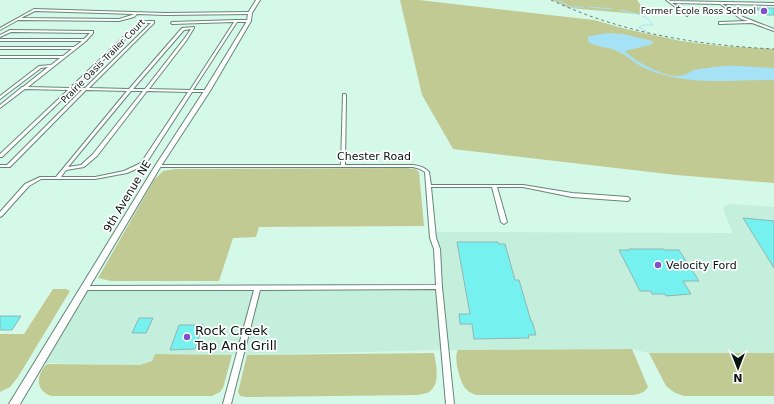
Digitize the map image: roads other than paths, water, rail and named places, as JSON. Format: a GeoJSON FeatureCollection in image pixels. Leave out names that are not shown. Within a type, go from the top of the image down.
{"type":"FeatureCollection","features":[{"type":"Feature","properties":{"kind":"street","name":"9th Avenue NE"},"geometry":{"type":"LineString","coordinates":[[14,404],[158,166],[207,91],[249,21],[250,13],[258,0]]}},
{"type":"Feature","properties":{"kind":"street"},"geometry":{"type":"LineString","coordinates":[[668,1],[774,4]]}},
{"type":"Feature","properties":{"kind":"street"},"geometry":{"type":"LineString","coordinates":[[668,1],[687,16]]}},
{"type":"Feature","properties":{"kind":"street"},"geometry":{"type":"LineString","coordinates":[[720,2],[742,18],[774,30]]}},
{"type":"Feature","properties":{"kind":"street"},"geometry":{"type":"LineString","coordinates":[[0,29],[34,10],[137,13],[250,13]]}},
{"type":"Feature","properties":{"kind":"street"},"geometry":{"type":"LineString","coordinates":[[16,19],[119,20],[133,16],[137,13]]}},
{"type":"Feature","properties":{"kind":"street"},"geometry":{"type":"LineString","coordinates":[[172,23],[249,21]]}},
{"type":"Feature","properties":{"kind":"street","name":"Prairie Oasis Trailer Court"},"geometry":{"type":"LineString","coordinates":[[0,156],[141,22],[153,22],[8,166],[0,166]]}},
{"type":"Feature","properties":{"kind":"street"},"geometry":{"type":"LineString","coordinates":[[0,215],[27,185],[40,178],[95,178],[112,176],[144,164],[236,22]]}},
{"type":"Feature","properties":{"kind":"street"},"geometry":{"type":"LineString","coordinates":[[720,23],[752,22]]}},
{"type":"Feature","properties":{"kind":"street"},"geometry":{"type":"LineString","coordinates":[[57,178],[64,169],[128,90],[183,29],[193,28],[95,155],[82,166],[64,169]]}},
{"type":"Feature","properties":{"kind":"street"},"geometry":{"type":"LineString","coordinates":[[0,36],[10,31],[92,32],[85,40],[0,107]]}},
{"type":"Feature","properties":{"kind":"street"},"geometry":{"type":"LineString","coordinates":[[123,39],[136,39]]}},
{"type":"Feature","properties":{"kind":"street"},"geometry":{"type":"LineString","coordinates":[[174,39],[186,39]]}},
{"type":"Feature","properties":{"kind":"street"},"geometry":{"type":"LineString","coordinates":[[0,40],[85,40]]}},
{"type":"Feature","properties":{"kind":"street"},"geometry":{"type":"LineString","coordinates":[[0,48],[75,48]]}},
{"type":"Feature","properties":{"kind":"street"},"geometry":{"type":"LineString","coordinates":[[0,57],[63,57]]}},
{"type":"Feature","properties":{"kind":"street"},"geometry":{"type":"LineString","coordinates":[[0,98],[40,67],[52,66]]}},
{"type":"Feature","properties":{"kind":"street"},"geometry":{"type":"LineString","coordinates":[[23,88],[207,91]]}},
{"type":"Feature","properties":{"kind":"street"},"geometry":{"type":"LineString","coordinates":[[343,166],[344,96]]}},
{"type":"Feature","properties":{"kind":"street","name":"Chester Road"},"geometry":{"type":"LineString","coordinates":[[158,166],[413,166],[422,168],[427,172],[433,238],[437,248],[439,287],[450,404]]}},
{"type":"Feature","properties":{"kind":"street"},"geometry":{"type":"LineString","coordinates":[[428,186],[531,187],[572,195],[628,199]]}},
{"type":"Feature","properties":{"kind":"street"},"geometry":{"type":"LineString","coordinates":[[494,186],[504,222]]}},
{"type":"Feature","properties":{"kind":"street"},"geometry":{"type":"LineString","coordinates":[[84,288],[439,287]]}},
{"type":"Feature","properties":{"kind":"street"},"geometry":{"type":"LineString","coordinates":[[227,404],[258,288]]}},
{"type":"Feature","properties":{"kind":"water"},"geometry":{"type":"Polygon","coordinates":[[[609,33],[623,34],[652,41],[653,43],[650,45],[625,51],[642,64],[659,72],[680,76],[694,70],[725,66],[774,68],[774,80],[711,81],[664,75],[637,64],[617,51],[588,42],[588,37],[590,36],[609,33]]]}},
{"type":"Feature","properties":{"kind":"waterway"},"geometry":{"type":"LineString","coordinates":[[558,0],[570,7],[583,7]]}},
{"type":"Feature","properties":{"kind":"waterway"},"geometry":{"type":"LineString","coordinates":[[590,7],[612,9]]}},
{"type":"Feature","properties":{"kind":"waterway"},"geometry":{"type":"LineString","coordinates":[[619,10],[642,16],[650,21],[653,25],[643,25],[639,27],[647,32]]}},
{"type":"Feature","properties":{"kind":"railway"},"geometry":{"type":"LineString","coordinates":[[551,0],[605,21],[632,29],[716,44],[774,49]]}},
{"type":"Feature","properties":{"kind":"place","name":"Former École Ross School"},"geometry":{"type":"Point","coordinates":[764,11]}},
{"type":"Feature","properties":{"kind":"place","name":"Velocity Ford"},"geometry":{"type":"Point","coordinates":[658,265]}},
{"type":"Feature","properties":{"kind":"place","name":"Rock Creek Tap And Grill"},"geometry":{"type":"Point","coordinates":[187,337]}}]}
